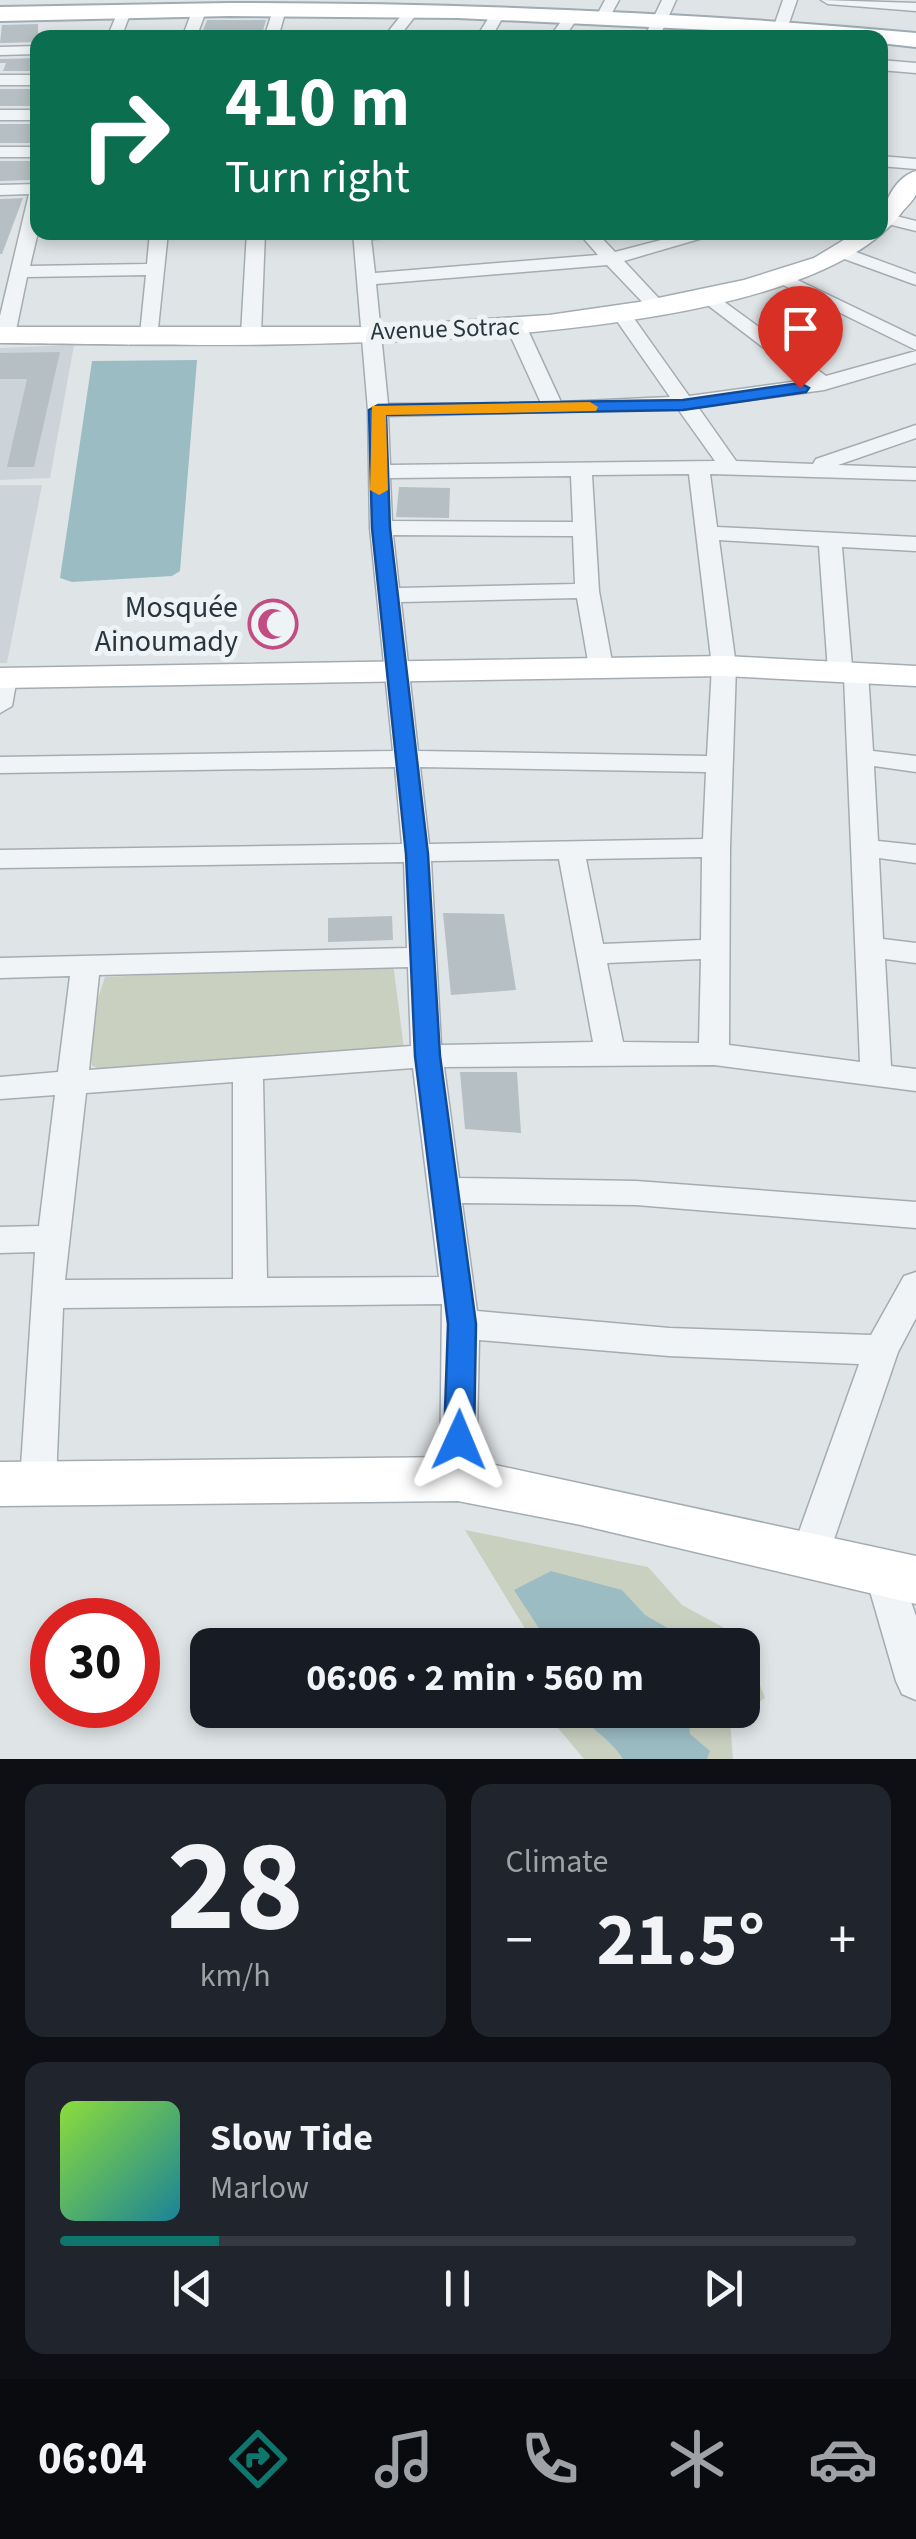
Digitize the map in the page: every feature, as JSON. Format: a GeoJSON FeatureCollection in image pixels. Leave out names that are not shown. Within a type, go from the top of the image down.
{"type":"FeatureCollection","features":[{"type":"Feature","properties":{"kind":"main road"},"geometry":{"type":"LineString","coordinates":[[4,14],[234,4],[496,17],[563,28],[660,21],[788,30]]}},
{"type":"Feature","properties":{"kind":"main road"},"geometry":{"type":"LineString","coordinates":[[411,12],[448,6],[607,9],[660,21],[748,30]]}},
{"type":"Feature","properties":{"kind":"main road"},"geometry":{"type":"LineString","coordinates":[[4,14],[39,17],[116,8],[198,14],[289,7]]}},
{"type":"Feature","properties":{"kind":"main road"},"geometry":{"type":"LineString","coordinates":[[888,42],[916,45]]}},
{"type":"Feature","properties":{"kind":"main road"},"geometry":{"type":"LineString","coordinates":[[888,43],[916,45]]}},
{"type":"Feature","properties":{"kind":"street"},"geometry":{"type":"LineString","coordinates":[[780,29],[790,0]]}},
{"type":"Feature","properties":{"kind":"street"},"geometry":{"type":"LineString","coordinates":[[828,0],[916,7]]}},
{"type":"Feature","properties":{"kind":"street"},"geometry":{"type":"LineString","coordinates":[[276,30],[289,7]]}},
{"type":"Feature","properties":{"kind":"street"},"geometry":{"type":"LineString","coordinates":[[396,30],[411,12]]}},
{"type":"Feature","properties":{"kind":"street"},"geometry":{"type":"LineString","coordinates":[[193,30],[198,14]]}},
{"type":"Feature","properties":{"kind":"street"},"geometry":{"type":"LineString","coordinates":[[37,30],[39,17]]}},
{"type":"Feature","properties":{"kind":"street"},"geometry":{"type":"LineString","coordinates":[[488,30],[496,17]]}},
{"type":"Feature","properties":{"kind":"street"},"geometry":{"type":"LineString","coordinates":[[0,51],[30,50]]}},
{"type":"Feature","properties":{"kind":"street"},"geometry":{"type":"LineString","coordinates":[[888,66],[916,68]]}},
{"type":"Feature","properties":{"kind":"street"},"geometry":{"type":"LineString","coordinates":[[0,80],[30,80]]}},
{"type":"Feature","properties":{"kind":"street"},"geometry":{"type":"LineString","coordinates":[[0,115],[30,115]]}},
{"type":"Feature","properties":{"kind":"street"},"geometry":{"type":"LineString","coordinates":[[0,152],[30,152]]}},
{"type":"Feature","properties":{"kind":"street"},"geometry":{"type":"LineString","coordinates":[[888,162],[916,164]]}},
{"type":"Feature","properties":{"kind":"street"},"geometry":{"type":"LineString","coordinates":[[0,190],[30,191]]}},
{"type":"Feature","properties":{"kind":"street","name":"Avenue Sotrac"},"geometry":{"type":"LineString","coordinates":[[888,216],[912,191]]}},
{"type":"Feature","properties":{"kind":"street"},"geometry":{"type":"LineString","coordinates":[[888,224],[916,226]]}},
{"type":"Feature","properties":{"kind":"street"},"geometry":{"type":"LineString","coordinates":[[3,335],[30,238]]}},
{"type":"Feature","properties":{"kind":"street"},"geometry":{"type":"LineString","coordinates":[[150,334],[159,240]]}},
{"type":"Feature","properties":{"kind":"street"},"geometry":{"type":"LineString","coordinates":[[251,334],[256,240]]}},
{"type":"Feature","properties":{"kind":"street"},"geometry":{"type":"LineString","coordinates":[[363,240],[378,410],[381,528],[417,854],[427,1056],[459,1307],[458,1479]]}},
{"type":"Feature","properties":{"kind":"street"},"geometry":{"type":"LineString","coordinates":[[593,240],[657,306]]}},
{"type":"Feature","properties":{"kind":"street"},"geometry":{"type":"LineString","coordinates":[[367,279],[609,259],[684,240]]}},
{"type":"Feature","properties":{"kind":"street","name":"Avenue Sotrac"},"geometry":{"type":"LineString","coordinates":[[3,335],[370,332],[516,326],[621,314],[784,278],[845,253],[861,240]]}},
{"type":"Feature","properties":{"kind":"street"},"geometry":{"type":"LineString","coordinates":[[845,253],[916,280]]}},
{"type":"Feature","properties":{"kind":"street"},"geometry":{"type":"LineString","coordinates":[[19,272],[156,269]]}},
{"type":"Feature","properties":{"kind":"street"},"geometry":{"type":"LineString","coordinates":[[784,278],[916,344]]}},
{"type":"Feature","properties":{"kind":"street"},"geometry":{"type":"LineString","coordinates":[[708,296],[824,384]]}},
{"type":"Feature","properties":{"kind":"street"},"geometry":{"type":"LineString","coordinates":[[621,314],[730,467]]}},
{"type":"Feature","properties":{"kind":"street"},"geometry":{"type":"LineString","coordinates":[[516,326],[553,408]]}},
{"type":"Feature","properties":{"kind":"street"},"geometry":{"type":"LineString","coordinates":[[378,410],[683,405],[824,384],[916,357]]}},
{"type":"Feature","properties":{"kind":"street"},"geometry":{"type":"LineString","coordinates":[[808,468],[916,431]]}},
{"type":"Feature","properties":{"kind":"street"},"geometry":{"type":"LineString","coordinates":[[378,472],[730,467],[916,474]]}},
{"type":"Feature","properties":{"kind":"street"},"geometry":{"type":"LineString","coordinates":[[699,468],[724,666],[716,848],[714,1054]]}},
{"type":"Feature","properties":{"kind":"street"},"geometry":{"type":"LineString","coordinates":[[582,470],[587,591],[600,668]]}},
{"type":"Feature","properties":{"kind":"street"},"geometry":{"type":"LineString","coordinates":[[381,528],[583,528]]}},
{"type":"Feature","properties":{"kind":"street"},"geometry":{"type":"LineString","coordinates":[[706,533],[916,544]]}},
{"type":"Feature","properties":{"kind":"street"},"geometry":{"type":"LineString","coordinates":[[830,539],[862,757],[876,1074]]}},
{"type":"Feature","properties":{"kind":"street"},"geometry":{"type":"LineString","coordinates":[[391,595],[587,591]]}},
{"type":"Feature","properties":{"kind":"street"},"geometry":{"type":"LineString","coordinates":[[2,687],[397,670],[724,666],[916,676]]}},
{"type":"Feature","properties":{"kind":"street"},"geometry":{"type":"LineString","coordinates":[[862,757],[916,764]]}},
{"type":"Feature","properties":{"kind":"street"},"geometry":{"type":"LineString","coordinates":[[0,766],[407,760],[720,764]]}},
{"type":"Feature","properties":{"kind":"street"},"geometry":{"type":"LineString","coordinates":[[0,859],[716,848]]}},
{"type":"Feature","properties":{"kind":"street"},"geometry":{"type":"LineString","coordinates":[[866,848],[916,854]]}},
{"type":"Feature","properties":{"kind":"street"},"geometry":{"type":"LineString","coordinates":[[571,851],[610,1053]]}},
{"type":"Feature","properties":{"kind":"street"},"geometry":{"type":"LineString","coordinates":[[871,946],[916,953]]}},
{"type":"Feature","properties":{"kind":"street"},"geometry":{"type":"LineString","coordinates":[[591,954],[715,949]]}},
{"type":"Feature","properties":{"kind":"street"},"geometry":{"type":"LineString","coordinates":[[0,968],[422,957]]}},
{"type":"Feature","properties":{"kind":"street"},"geometry":{"type":"LineString","coordinates":[[86,965],[48,1294],[19,1483],[458,1479],[581,1503],[900,1577],[916,1681]]}},
{"type":"Feature","properties":{"kind":"street"},"geometry":{"type":"LineString","coordinates":[[0,1088],[427,1056],[610,1053],[714,1054],[916,1080]]}},
{"type":"Feature","properties":{"kind":"street"},"geometry":{"type":"LineString","coordinates":[[248,1071],[250,1289]]}},
{"type":"Feature","properties":{"kind":"street"},"geometry":{"type":"LineString","coordinates":[[442,1190],[636,1194],[916,1215]]}},
{"type":"Feature","properties":{"kind":"street"},"geometry":{"type":"LineString","coordinates":[[0,1240],[54,1240]]}},
{"type":"Feature","properties":{"kind":"street"},"geometry":{"type":"LineString","coordinates":[[809,1557],[881,1350],[916,1286]]}},
{"type":"Feature","properties":{"kind":"street"},"geometry":{"type":"LineString","coordinates":[[48,1294],[250,1289],[459,1307],[669,1342],[881,1350]]}},
{"type":"Feature","properties":{"kind":"shaded area"},"geometry":{"type":"Polygon","coordinates":[[[74,345],[50,478],[0,480],[0,348],[74,345]]]}},
{"type":"Feature","properties":{"kind":"shaded area"},"geometry":{"type":"Polygon","coordinates":[[[0,485],[42,485],[7,663],[0,663],[0,485]]]}},
{"type":"Feature","properties":{"kind":"green space"},"geometry":{"type":"Polygon","coordinates":[[[393,963],[404,1049],[213,1061],[111,1073],[92,1066],[89,1026],[105,977],[393,963]]]}},
{"type":"Feature","properties":{"kind":"green space"},"geometry":{"type":"Polygon","coordinates":[[[465,1530],[648,1567],[682,1605],[724,1628],[525,1628],[465,1530]]]}},
{"type":"Feature","properties":{"kind":"green space"},"geometry":{"type":"Polygon","coordinates":[[[558,1728],[731,1728],[733,1759],[584,1759],[558,1728]]]}},
{"type":"Feature","properties":{"kind":"water"},"geometry":{"type":"Polygon","coordinates":[[[197,360],[180,571],[172,576],[72,582],[60,578],[92,361],[197,360]]]}},
{"type":"Feature","properties":{"kind":"water"},"geometry":{"type":"Polygon","coordinates":[[[551,1571],[622,1590],[645,1615],[668,1628],[539,1628],[514,1590],[551,1571]]]}},
{"type":"Feature","properties":{"kind":"water"},"geometry":{"type":"Polygon","coordinates":[[[593,1728],[690,1728],[690,1734],[710,1751],[707,1759],[623,1759],[593,1728]]]}},
{"type":"Feature","properties":{"kind":"building"},"geometry":{"type":"Polygon","coordinates":[[[207,20],[266,20],[263,30],[203,30],[207,20]]]}},
{"type":"Feature","properties":{"kind":"building"},"geometry":{"type":"Polygon","coordinates":[[[38,24],[38,30],[30,30],[30,42],[0,43],[2,25],[38,24]]]}},
{"type":"Feature","properties":{"kind":"building"},"geometry":{"type":"Polygon","coordinates":[[[30,58],[30,71],[3,71],[6,63],[0,63],[0,59],[30,58]]]}},
{"type":"Feature","properties":{"kind":"building"},"geometry":{"type":"Polygon","coordinates":[[[0,89],[30,89],[30,106],[0,106],[0,89]]]}},
{"type":"Feature","properties":{"kind":"building"},"geometry":{"type":"Polygon","coordinates":[[[0,124],[30,124],[30,143],[0,143],[0,124]]]}},
{"type":"Feature","properties":{"kind":"building"},"geometry":{"type":"Polygon","coordinates":[[[0,161],[30,161],[30,180],[0,181],[0,161]]]}},
{"type":"Feature","properties":{"kind":"building"},"geometry":{"type":"Polygon","coordinates":[[[23,198],[2,254],[0,254],[0,199],[23,198]]]}},
{"type":"Feature","properties":{"kind":"building"},"geometry":{"type":"Polygon","coordinates":[[[60,352],[34,467],[7,467],[27,379],[0,379],[0,353],[60,352]]]}},
{"type":"Feature","properties":{"kind":"building"},"geometry":{"type":"Polygon","coordinates":[[[399,487],[450,488],[449,518],[396,517],[399,487]]]}},
{"type":"Feature","properties":{"kind":"building"},"geometry":{"type":"Polygon","coordinates":[[[443,913],[504,914],[516,990],[451,995],[443,913]]]}},
{"type":"Feature","properties":{"kind":"building"},"geometry":{"type":"Polygon","coordinates":[[[392,916],[393,940],[328,942],[328,918],[392,916]]]}},
{"type":"Feature","properties":{"kind":"building"},"geometry":{"type":"Polygon","coordinates":[[[460,1072],[517,1072],[521,1133],[465,1129],[460,1072]]]}},
{"type":"Feature","properties":{"kind":"slow traffic"},"geometry":{"type":"LineString","coordinates":[[379,490],[378,410],[590,407]]}},
{"type":"Feature","properties":{"kind":"place","name":"Mosquée Ainoumady"},"geometry":{"type":"Point","coordinates":[273,624]}},
{"type":"Feature","properties":{"kind":"route"},"geometry":{"type":"LineString","coordinates":[[459,1440],[462,1324],[427,1056],[417,854],[381,528],[378,410],[683,405],[800,388]]}}]}
